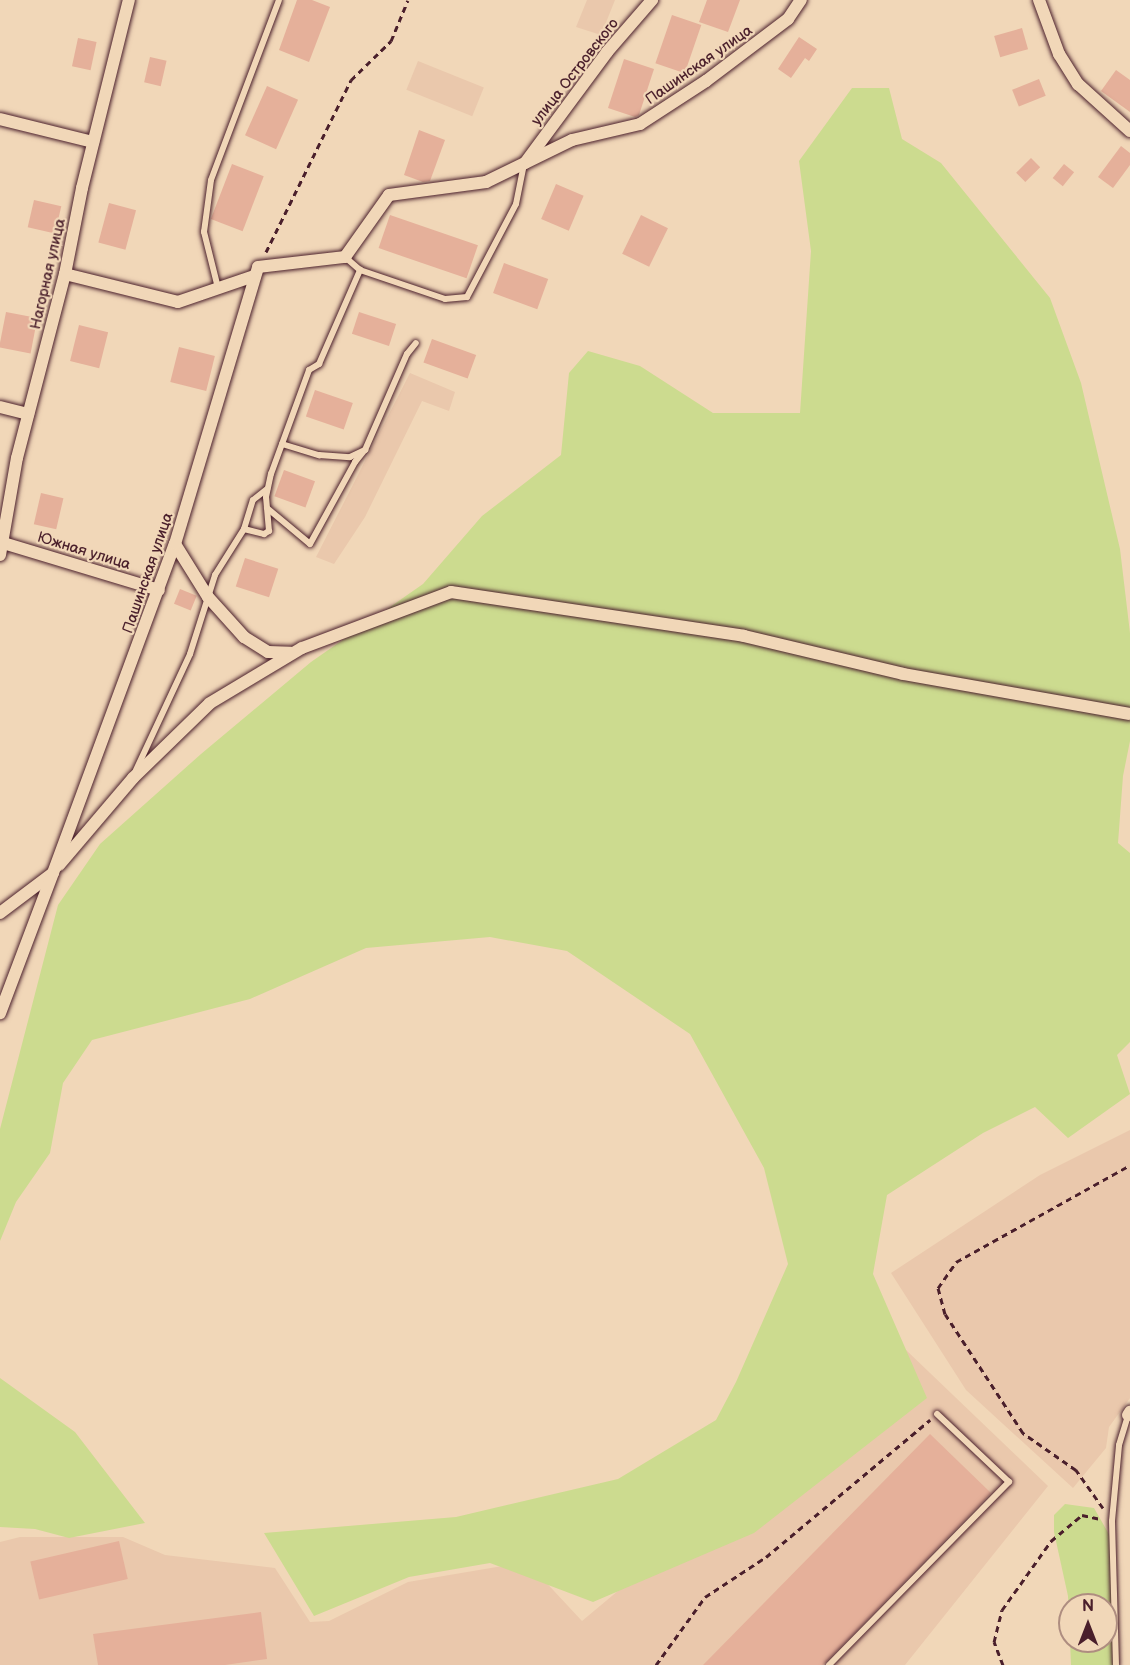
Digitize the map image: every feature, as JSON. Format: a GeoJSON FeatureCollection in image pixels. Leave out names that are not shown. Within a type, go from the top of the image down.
{"type":"FeatureCollection","features":[{"type":"Feature","properties":{"kind":"street","name":"Нагорная улица"},"geometry":{"type":"LineString","coordinates":[[0,555],[17,458],[65,274],[93,142],[129,0]]}},
{"type":"Feature","properties":{"kind":"street","name":"улица Островского"},"geometry":{"type":"LineString","coordinates":[[524,164],[607,52],[652,0]]}},
{"type":"Feature","properties":{"kind":"street","name":"Пашинская улица"},"geometry":{"type":"LineString","coordinates":[[345,258],[389,195],[486,182],[572,140],[640,124],[706,81],[779,26],[788,19],[801,0]]}},
{"type":"Feature","properties":{"kind":"street"},"geometry":{"type":"LineString","coordinates":[[1039,0],[1059,54],[1078,84],[1130,131]]}},
{"type":"Feature","properties":{"kind":"street"},"geometry":{"type":"LineString","coordinates":[[0,119],[93,142]]}},
{"type":"Feature","properties":{"kind":"street"},"geometry":{"type":"LineString","coordinates":[[65,274],[178,302],[256,271],[345,258]]}},
{"type":"Feature","properties":{"kind":"street","name":"Пашинская улица"},"geometry":{"type":"LineString","coordinates":[[0,1013],[175,544],[256,271]]}},
{"type":"Feature","properties":{"kind":"street"},"geometry":{"type":"LineString","coordinates":[[0,407],[28,414]]}},
{"type":"Feature","properties":{"kind":"street","name":"Южная улица"},"geometry":{"type":"LineString","coordinates":[[2,542],[159,590]]}},
{"type":"Feature","properties":{"kind":"street"},"geometry":{"type":"LineString","coordinates":[[175,544],[208,597],[244,637],[268,652],[292,653]]}},
{"type":"Feature","properties":{"kind":"street"},"geometry":{"type":"LineString","coordinates":[[0,913],[53,873],[133,778],[210,703],[292,653],[451,592],[744,636],[903,674],[1130,714]]}},
{"type":"Feature","properties":{"kind":"lane"},"geometry":{"type":"LineString","coordinates":[[218,288],[204,232],[211,180],[279,0]]}},
{"type":"Feature","properties":{"kind":"lane"},"geometry":{"type":"LineString","coordinates":[[345,258],[360,270],[445,299],[467,297],[516,204],[524,164]]}},
{"type":"Feature","properties":{"kind":"lane"},"geometry":{"type":"LineString","coordinates":[[244,529],[264,534],[269,531],[268,489],[282,444],[309,370],[319,364],[360,270]]}},
{"type":"Feature","properties":{"kind":"lane"},"geometry":{"type":"LineString","coordinates":[[267,508],[310,544],[355,462],[365,450],[407,354],[416,343]]}},
{"type":"Feature","properties":{"kind":"lane"},"geometry":{"type":"LineString","coordinates":[[282,444],[319,455],[350,457],[365,450]]}},
{"type":"Feature","properties":{"kind":"lane"},"geometry":{"type":"LineString","coordinates":[[133,778],[190,654],[215,575],[244,529],[253,500],[268,489]]}},
{"type":"Feature","properties":{"kind":"lane"},"geometry":{"type":"LineString","coordinates":[[829,1665],[1009,1482],[937,1414]]}},
{"type":"Feature","properties":{"kind":"lane"},"geometry":{"type":"LineString","coordinates":[[1116,1665],[1112,1521],[1119,1444],[1129,1416]]}},
{"type":"Feature","properties":{"kind":"path"},"geometry":{"type":"LineString","coordinates":[[256,271],[351,80],[391,41],[408,0]]}},
{"type":"Feature","properties":{"kind":"path"},"geometry":{"type":"LineString","coordinates":[[1112,1521],[1076,1470],[1023,1433],[945,1314],[938,1288],[957,1262],[1130,1165]]}},
{"type":"Feature","properties":{"kind":"path"},"geometry":{"type":"LineString","coordinates":[[656,1665],[705,1597],[766,1557],[937,1414]]}},
{"type":"Feature","properties":{"kind":"path"},"geometry":{"type":"LineString","coordinates":[[1003,1665],[994,1642],[1002,1610],[1051,1541],[1082,1515],[1112,1521]]}},
{"type":"Feature","properties":{"kind":"shaded area"},"geometry":{"type":"Polygon","coordinates":[[[587,0],[615,0],[601,35],[576,27],[587,0]]]}},
{"type":"Feature","properties":{"kind":"shaded area"},"geometry":{"type":"Polygon","coordinates":[[[418,61],[484,88],[472,116],[406,90],[418,61]]]}},
{"type":"Feature","properties":{"kind":"shaded area"},"geometry":{"type":"Polygon","coordinates":[[[410,373],[455,392],[449,411],[422,401],[365,517],[334,564],[316,557],[410,373]]]}},
{"type":"Feature","properties":{"kind":"shaded area"},"geometry":{"type":"Polygon","coordinates":[[[1130,1130],[1130,1398],[1109,1427],[1106,1448],[1073,1488],[966,1390],[891,1273],[1040,1175],[1130,1130]]]}},
{"type":"Feature","properties":{"kind":"shaded area"},"geometry":{"type":"Polygon","coordinates":[[[906,1350],[1048,1486],[905,1665],[0,1665],[0,1542],[20,1537],[123,1537],[165,1555],[275,1568],[310,1622],[329,1621],[408,1582],[527,1562],[582,1621],[906,1350]]]}},
{"type":"Feature","properties":{"kind":"green space"},"geometry":{"type":"Polygon","coordinates":[[[852,88],[889,88],[902,139],[941,163],[1050,298],[1081,383],[1120,549],[1130,633],[1130,741],[1123,776],[1118,843],[1130,853],[1130,1042],[1117,1055],[1130,1094],[1068,1138],[1035,1107],[983,1133],[887,1195],[873,1274],[927,1398],[754,1533],[593,1602],[490,1563],[409,1577],[314,1616],[264,1533],[456,1517],[618,1479],[716,1420],[736,1382],[788,1264],[764,1168],[690,1034],[567,951],[490,937],[366,948],[250,999],[92,1040],[63,1083],[50,1153],[16,1202],[0,1241],[0,1129],[58,905],[100,844],[201,754],[311,662],[423,584],[482,516],[561,455],[569,373],[588,351],[640,366],[713,413],[800,413],[811,251],[799,161],[852,88]]]}},
{"type":"Feature","properties":{"kind":"green space"},"geometry":{"type":"Polygon","coordinates":[[[0,1378],[75,1432],[145,1523],[69,1538],[35,1529],[0,1527],[0,1378]]]}},
{"type":"Feature","properties":{"kind":"green space"},"geometry":{"type":"Polygon","coordinates":[[[1065,1504],[1094,1508],[1110,1536],[1111,1593],[1067,1593],[1054,1532],[1054,1515],[1065,1504]]]}},
{"type":"Feature","properties":{"kind":"green space"},"geometry":{"type":"Polygon","coordinates":[[[1070,1653],[1113,1653],[1113,1665],[1071,1665],[1070,1653]]]}},
{"type":"Feature","properties":{"kind":"building"},"geometry":{"type":"Polygon","coordinates":[[[297,0],[312,0],[330,7],[309,62],[279,50],[297,0]]]}},
{"type":"Feature","properties":{"kind":"building"},"geometry":{"type":"Polygon","coordinates":[[[707,0],[740,0],[728,32],[699,22],[707,0]]]}},
{"type":"Feature","properties":{"kind":"building"},"geometry":{"type":"Polygon","coordinates":[[[672,15],[701,25],[685,73],[655,63],[672,15]]]}},
{"type":"Feature","properties":{"kind":"building"},"geometry":{"type":"Polygon","coordinates":[[[1022,28],[1028,49],[1000,57],[994,36],[1022,28]]]}},
{"type":"Feature","properties":{"kind":"building"},"geometry":{"type":"Polygon","coordinates":[[[799,37],[817,49],[809,61],[805,58],[791,78],[778,69],[799,37]]]}},
{"type":"Feature","properties":{"kind":"building"},"geometry":{"type":"Polygon","coordinates":[[[78,38],[97,42],[91,70],[72,66],[78,38]]]}},
{"type":"Feature","properties":{"kind":"building"},"geometry":{"type":"Polygon","coordinates":[[[150,57],[167,61],[161,86],[144,82],[150,57]]]}},
{"type":"Feature","properties":{"kind":"building"},"geometry":{"type":"Polygon","coordinates":[[[624,59],[654,69],[639,115],[635,117],[608,108],[624,59]]]}},
{"type":"Feature","properties":{"kind":"building"},"geometry":{"type":"Polygon","coordinates":[[[1116,70],[1130,80],[1130,112],[1101,91],[1116,70]]]}},
{"type":"Feature","properties":{"kind":"building"},"geometry":{"type":"Polygon","coordinates":[[[1039,79],[1046,96],[1019,107],[1012,90],[1039,79]]]}},
{"type":"Feature","properties":{"kind":"building"},"geometry":{"type":"Polygon","coordinates":[[[267,86],[298,100],[276,149],[245,135],[267,86]]]}},
{"type":"Feature","properties":{"kind":"building"},"geometry":{"type":"Polygon","coordinates":[[[419,130],[445,140],[430,181],[423,182],[404,175],[419,130]]]}},
{"type":"Feature","properties":{"kind":"building"},"geometry":{"type":"Polygon","coordinates":[[[1121,146],[1130,153],[1130,165],[1113,188],[1098,177],[1121,146]]]}},
{"type":"Feature","properties":{"kind":"building"},"geometry":{"type":"Polygon","coordinates":[[[1031,158],[1040,167],[1025,182],[1016,173],[1031,158]]]}},
{"type":"Feature","properties":{"kind":"building"},"geometry":{"type":"Polygon","coordinates":[[[232,164],[264,176],[243,231],[211,219],[232,164]]]}},
{"type":"Feature","properties":{"kind":"building"},"geometry":{"type":"Polygon","coordinates":[[[1064,164],[1074,172],[1063,186],[1053,178],[1064,164]]]}},
{"type":"Feature","properties":{"kind":"building"},"geometry":{"type":"Polygon","coordinates":[[[556,184],[584,196],[569,231],[541,219],[556,184]]]}},
{"type":"Feature","properties":{"kind":"building"},"geometry":{"type":"Polygon","coordinates":[[[34,200],[61,206],[55,234],[28,227],[34,200]]]}},
{"type":"Feature","properties":{"kind":"building"},"geometry":{"type":"Polygon","coordinates":[[[109,203],[136,210],[125,250],[98,243],[109,203]]]}},
{"type":"Feature","properties":{"kind":"building"},"geometry":{"type":"Polygon","coordinates":[[[390,215],[478,245],[467,278],[379,248],[390,215]]]}},
{"type":"Feature","properties":{"kind":"building"},"geometry":{"type":"Polygon","coordinates":[[[641,215],[668,228],[649,267],[622,254],[641,215]]]}},
{"type":"Feature","properties":{"kind":"building"},"geometry":{"type":"Polygon","coordinates":[[[504,263],[548,279],[537,309],[493,293],[504,263]]]}},
{"type":"Feature","properties":{"kind":"building"},"geometry":{"type":"Polygon","coordinates":[[[6,312],[37,318],[31,353],[0,348],[6,312]]]}},
{"type":"Feature","properties":{"kind":"building"},"geometry":{"type":"Polygon","coordinates":[[[359,312],[396,324],[389,346],[352,334],[359,312]]]}},
{"type":"Feature","properties":{"kind":"building"},"geometry":{"type":"Polygon","coordinates":[[[79,325],[108,332],[99,368],[70,361],[79,325]]]}},
{"type":"Feature","properties":{"kind":"building"},"geometry":{"type":"Polygon","coordinates":[[[432,339],[476,355],[468,379],[423,362],[432,339]]]}},
{"type":"Feature","properties":{"kind":"building"},"geometry":{"type":"Polygon","coordinates":[[[179,347],[215,356],[206,391],[170,382],[179,347]]]}},
{"type":"Feature","properties":{"kind":"building"},"geometry":{"type":"Polygon","coordinates":[[[315,390],[353,403],[344,429],[306,416],[315,390]]]}},
{"type":"Feature","properties":{"kind":"building"},"geometry":{"type":"Polygon","coordinates":[[[284,470],[315,481],[305,508],[274,496],[284,470]]]}},
{"type":"Feature","properties":{"kind":"building"},"geometry":{"type":"Polygon","coordinates":[[[41,493],[63,498],[56,529],[34,524],[41,493]]]}},
{"type":"Feature","properties":{"kind":"building"},"geometry":{"type":"Polygon","coordinates":[[[245,558],[278,569],[269,597],[236,587],[245,558]]]}},
{"type":"Feature","properties":{"kind":"building"},"geometry":{"type":"Polygon","coordinates":[[[180,589],[197,596],[191,611],[174,604],[180,589]]]}},
{"type":"Feature","properties":{"kind":"building"},"geometry":{"type":"Polygon","coordinates":[[[930,1434],[991,1493],[823,1665],[703,1665],[930,1434]]]}},
{"type":"Feature","properties":{"kind":"building"},"geometry":{"type":"Polygon","coordinates":[[[119,1541],[128,1579],[39,1599],[30,1561],[119,1541]]]}},
{"type":"Feature","properties":{"kind":"building"},"geometry":{"type":"Polygon","coordinates":[[[261,1612],[267,1659],[225,1665],[98,1665],[93,1634],[261,1612]]]}}]}
